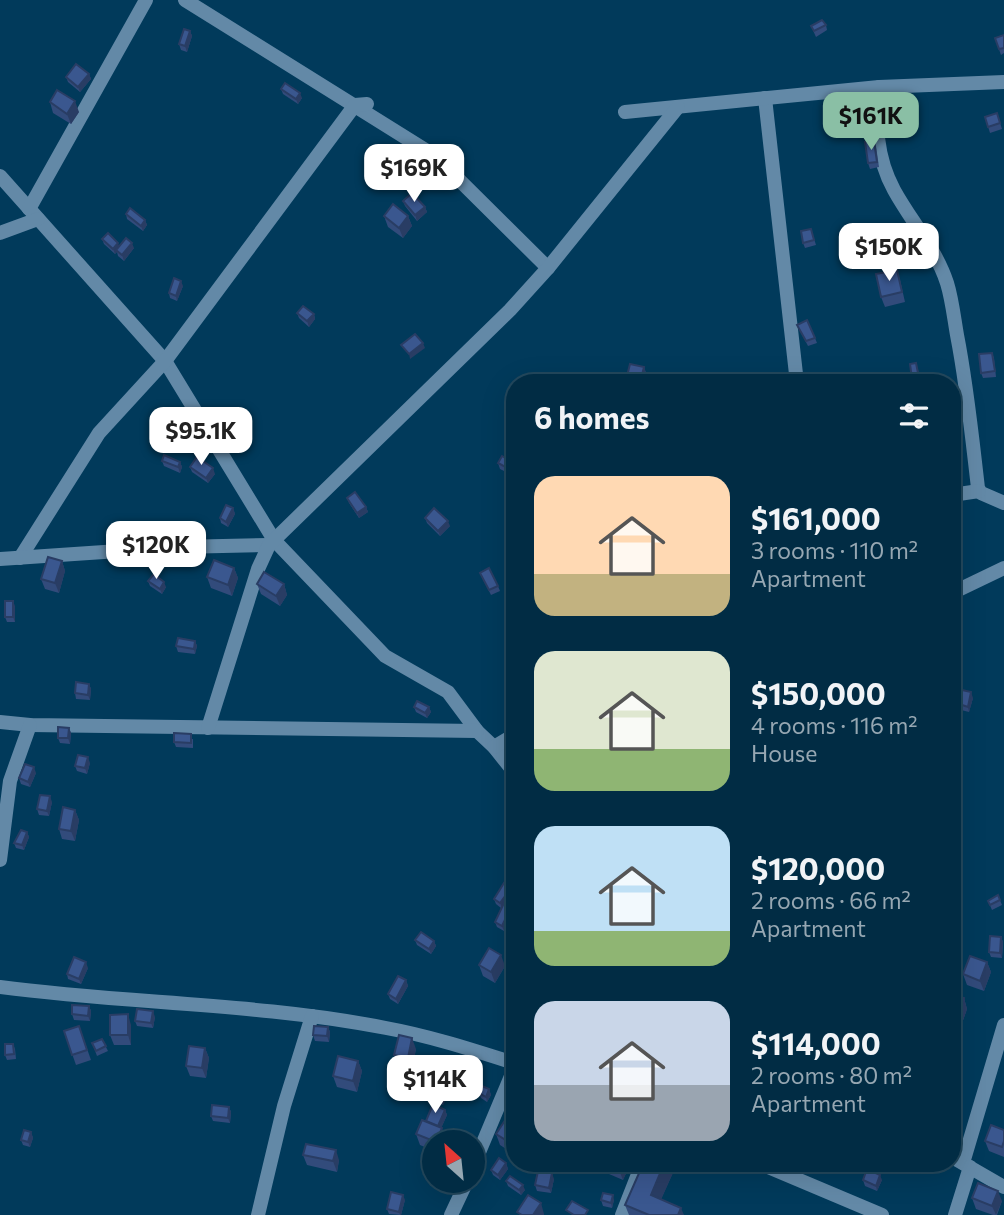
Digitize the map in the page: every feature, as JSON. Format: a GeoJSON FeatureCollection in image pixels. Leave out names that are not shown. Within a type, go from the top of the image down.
{"type":"FeatureCollection","features":[{"type":"Feature","properties":{"kind":"street"},"geometry":{"type":"LineString","coordinates":[[0,233],[33,214],[146,0]]}},
{"type":"Feature","properties":{"kind":"street"},"geometry":{"type":"LineString","coordinates":[[186,0],[361,105],[435,156],[548,268]]}},
{"type":"Feature","properties":{"kind":"street"},"geometry":{"type":"LineString","coordinates":[[625,112],[879,86],[1004,82]]}},
{"type":"Feature","properties":{"kind":"street"},"geometry":{"type":"LineString","coordinates":[[879,86],[875,124],[883,164],[894,190],[942,271],[948,288],[965,373],[979,491]]}},
{"type":"Feature","properties":{"kind":"street"},"geometry":{"type":"LineString","coordinates":[[765,98],[796,374]]}},
{"type":"Feature","properties":{"kind":"street"},"geometry":{"type":"LineString","coordinates":[[20,558],[99,433],[165,361],[361,105]]}},
{"type":"Feature","properties":{"kind":"street"},"geometry":{"type":"LineString","coordinates":[[208,727],[258,569],[272,542],[510,310],[548,268],[678,107]]}},
{"type":"Feature","properties":{"kind":"street"},"geometry":{"type":"LineString","coordinates":[[0,176],[165,361],[272,542],[385,656],[448,692],[477,731],[506,762]]}},
{"type":"Feature","properties":{"kind":"street"},"geometry":{"type":"LineString","coordinates":[[961,494],[979,491],[1004,503]]}},
{"type":"Feature","properties":{"kind":"street"},"geometry":{"type":"LineString","coordinates":[[0,559],[272,542]]}},
{"type":"Feature","properties":{"kind":"street"},"geometry":{"type":"LineString","coordinates":[[961,589],[1004,568]]}},
{"type":"Feature","properties":{"kind":"street"},"geometry":{"type":"LineString","coordinates":[[0,722],[30,725],[477,731]]}},
{"type":"Feature","properties":{"kind":"street"},"geometry":{"type":"LineString","coordinates":[[0,860],[10,781],[30,725]]}},
{"type":"Feature","properties":{"kind":"street"},"geometry":{"type":"LineString","coordinates":[[494,747],[506,740]]}},
{"type":"Feature","properties":{"kind":"street"},"geometry":{"type":"LineString","coordinates":[[0,987],[312,1016],[388,1028],[506,1060]]}},
{"type":"Feature","properties":{"kind":"street"},"geometry":{"type":"LineString","coordinates":[[258,1215],[284,1106],[312,1016]]}},
{"type":"Feature","properties":{"kind":"street"},"geometry":{"type":"LineString","coordinates":[[1004,1025],[962,1162],[1004,1186]]}},
{"type":"Feature","properties":{"kind":"street"},"geometry":{"type":"LineString","coordinates":[[485,1138],[506,1088]]}},
{"type":"Feature","properties":{"kind":"street"},"geometry":{"type":"LineString","coordinates":[[622,1215],[639,1172]]}},
{"type":"Feature","properties":{"kind":"street"},"geometry":{"type":"LineString","coordinates":[[780,1172],[882,1215]]}},
{"type":"Feature","properties":{"kind":"street"},"geometry":{"type":"LineString","coordinates":[[955,1215],[961,1172]]}},
{"type":"Feature","properties":{"kind":"street"},"geometry":{"type":"LineString","coordinates":[[451,1215],[461,1194]]}},
{"type":"Feature","properties":{"kind":"building"},"geometry":{"type":"Polygon","coordinates":[[[822,20],[826,25],[814,31],[811,26],[822,20]]]}},
{"type":"Feature","properties":{"kind":"building"},"geometry":{"type":"Polygon","coordinates":[[[184,29],[190,31],[185,46],[179,44],[184,29]]]}},
{"type":"Feature","properties":{"kind":"building"},"geometry":{"type":"Polygon","coordinates":[[[1004,35],[1004,48],[999,49],[995,38],[1004,35]]]}},
{"type":"Feature","properties":{"kind":"building"},"geometry":{"type":"Polygon","coordinates":[[[76,64],[89,74],[78,87],[66,77],[76,64]]]}},
{"type":"Feature","properties":{"kind":"building"},"geometry":{"type":"Polygon","coordinates":[[[285,83],[300,93],[296,99],[281,89],[285,83]]]}},
{"type":"Feature","properties":{"kind":"building"},"geometry":{"type":"Polygon","coordinates":[[[57,90],[75,101],[67,114],[50,102],[57,90]]]}},
{"type":"Feature","properties":{"kind":"building"},"geometry":{"type":"Polygon","coordinates":[[[997,113],[1000,123],[988,127],[985,117],[997,113]]]}},
{"type":"Feature","properties":{"kind":"building"},"geometry":{"type":"Polygon","coordinates":[[[874,141],[877,162],[868,163],[865,142],[874,141]]]}},
{"type":"Feature","properties":{"kind":"building"},"geometry":{"type":"Polygon","coordinates":[[[412,193],[425,207],[415,215],[403,201],[412,193]]]}},
{"type":"Feature","properties":{"kind":"building"},"geometry":{"type":"Polygon","coordinates":[[[393,204],[408,216],[399,228],[384,216],[393,204]]]}},
{"type":"Feature","properties":{"kind":"building"},"geometry":{"type":"Polygon","coordinates":[[[130,208],[145,220],[141,226],[126,214],[130,208]]]}},
{"type":"Feature","properties":{"kind":"building"},"geometry":{"type":"Polygon","coordinates":[[[811,229],[814,240],[803,243],[801,231],[811,229]]]}},
{"type":"Feature","properties":{"kind":"building"},"geometry":{"type":"Polygon","coordinates":[[[108,233],[118,243],[113,249],[102,239],[108,233]]]}},
{"type":"Feature","properties":{"kind":"building"},"geometry":{"type":"Polygon","coordinates":[[[126,238],[132,243],[122,255],[116,250],[126,238]]]}},
{"type":"Feature","properties":{"kind":"building"},"geometry":{"type":"Polygon","coordinates":[[[897,270],[902,292],[881,297],[876,274],[897,270]]]}},
{"type":"Feature","properties":{"kind":"building"},"geometry":{"type":"Polygon","coordinates":[[[174,278],[181,281],[176,296],[169,293],[174,278]]]}},
{"type":"Feature","properties":{"kind":"building"},"geometry":{"type":"Polygon","coordinates":[[[303,306],[314,314],[307,321],[297,313],[303,306]]]}},
{"type":"Feature","properties":{"kind":"building"},"geometry":{"type":"Polygon","coordinates":[[[807,320],[815,338],[806,341],[797,325],[807,320]]]}},
{"type":"Feature","properties":{"kind":"building"},"geometry":{"type":"Polygon","coordinates":[[[415,334],[423,343],[409,354],[401,345],[415,334]]]}},
{"type":"Feature","properties":{"kind":"building"},"geometry":{"type":"Polygon","coordinates":[[[992,353],[995,371],[981,373],[979,354],[992,353]]]}},
{"type":"Feature","properties":{"kind":"building"},"geometry":{"type":"Polygon","coordinates":[[[916,363],[918,374],[911,374],[910,364],[916,363]]]}},
{"type":"Feature","properties":{"kind":"building"},"geometry":{"type":"Polygon","coordinates":[[[630,364],[644,367],[642,374],[628,374],[630,364]]]}},
{"type":"Feature","properties":{"kind":"building"},"geometry":{"type":"Polygon","coordinates":[[[164,455],[180,462],[178,467],[162,461],[164,455]]]}},
{"type":"Feature","properties":{"kind":"building"},"geometry":{"type":"Polygon","coordinates":[[[502,456],[506,458],[506,467],[498,463],[502,456]]]}},
{"type":"Feature","properties":{"kind":"building"},"geometry":{"type":"Polygon","coordinates":[[[197,457],[213,468],[206,478],[190,467],[197,457]]]}},
{"type":"Feature","properties":{"kind":"building"},"geometry":{"type":"Polygon","coordinates":[[[355,492],[366,507],[357,513],[347,498],[355,492]]]}},
{"type":"Feature","properties":{"kind":"building"},"geometry":{"type":"Polygon","coordinates":[[[226,505],[233,508],[226,522],[220,518],[226,505]]]}},
{"type":"Feature","properties":{"kind":"building"},"geometry":{"type":"Polygon","coordinates":[[[434,508],[448,521],[438,531],[425,518],[434,508]]]}},
{"type":"Feature","properties":{"kind":"building"},"geometry":{"type":"Polygon","coordinates":[[[48,557],[62,561],[55,583],[41,579],[48,557]]]}},
{"type":"Feature","properties":{"kind":"building"},"geometry":{"type":"Polygon","coordinates":[[[214,560],[234,568],[228,585],[207,577],[214,560]]]}},
{"type":"Feature","properties":{"kind":"building"},"geometry":{"type":"Polygon","coordinates":[[[489,568],[498,586],[489,590],[480,573],[489,568]]]}},
{"type":"Feature","properties":{"kind":"building"},"geometry":{"type":"Polygon","coordinates":[[[264,572],[284,584],[276,596],[257,584],[264,572]]]}},
{"type":"Feature","properties":{"kind":"building"},"geometry":{"type":"Polygon","coordinates":[[[154,574],[164,582],[160,589],[148,581],[154,574]]]}},
{"type":"Feature","properties":{"kind":"building"},"geometry":{"type":"Polygon","coordinates":[[[5,601],[13,601],[13,617],[5,617],[5,601]]]}},
{"type":"Feature","properties":{"kind":"building"},"geometry":{"type":"Polygon","coordinates":[[[178,638],[195,641],[194,649],[176,646],[178,638]]]}},
{"type":"Feature","properties":{"kind":"building"},"geometry":{"type":"Polygon","coordinates":[[[76,682],[89,684],[88,695],[75,693],[76,682]]]}},
{"type":"Feature","properties":{"kind":"building"},"geometry":{"type":"Polygon","coordinates":[[[962,690],[971,692],[968,707],[961,705],[962,690]]]}},
{"type":"Feature","properties":{"kind":"building"},"geometry":{"type":"Polygon","coordinates":[[[417,701],[429,707],[425,713],[414,707],[417,701]]]}},
{"type":"Feature","properties":{"kind":"building"},"geometry":{"type":"Polygon","coordinates":[[[58,727],[69,728],[68,738],[58,738],[58,727]]]}},
{"type":"Feature","properties":{"kind":"building"},"geometry":{"type":"Polygon","coordinates":[[[174,733],[191,734],[191,743],[174,742],[174,733]]]}},
{"type":"Feature","properties":{"kind":"building"},"geometry":{"type":"Polygon","coordinates":[[[78,755],[88,757],[85,768],[75,766],[78,755]]]}},
{"type":"Feature","properties":{"kind":"building"},"geometry":{"type":"Polygon","coordinates":[[[25,764],[34,767],[28,782],[19,778],[25,764]]]}},
{"type":"Feature","properties":{"kind":"building"},"geometry":{"type":"Polygon","coordinates":[[[40,795],[50,796],[47,811],[37,809],[40,795]]]}},
{"type":"Feature","properties":{"kind":"building"},"geometry":{"type":"Polygon","coordinates":[[[63,807],[75,810],[71,831],[59,829],[63,807]]]}},
{"type":"Feature","properties":{"kind":"building"},"geometry":{"type":"Polygon","coordinates":[[[21,830],[27,832],[22,845],[14,843],[21,830]]]}},
{"type":"Feature","properties":{"kind":"building"},"geometry":{"type":"Polygon","coordinates":[[[504,883],[506,884],[506,895],[500,903],[494,899],[504,883]]]}},
{"type":"Feature","properties":{"kind":"building"},"geometry":{"type":"Polygon","coordinates":[[[998,895],[1000,900],[990,905],[988,901],[998,895]]]}},
{"type":"Feature","properties":{"kind":"building"},"geometry":{"type":"Polygon","coordinates":[[[504,903],[506,918],[502,926],[495,922],[504,903]]]}},
{"type":"Feature","properties":{"kind":"building"},"geometry":{"type":"Polygon","coordinates":[[[421,932],[434,941],[429,949],[415,940],[421,932]]]}},
{"type":"Feature","properties":{"kind":"building"},"geometry":{"type":"Polygon","coordinates":[[[990,936],[1001,937],[1000,953],[989,952],[990,936]]]}},
{"type":"Feature","properties":{"kind":"building"},"geometry":{"type":"Polygon","coordinates":[[[489,948],[501,955],[491,972],[479,965],[489,948]]]}},
{"type":"Feature","properties":{"kind":"building"},"geometry":{"type":"Polygon","coordinates":[[[970,956],[987,962],[980,981],[963,974],[970,956]]]}},
{"type":"Feature","properties":{"kind":"building"},"geometry":{"type":"Polygon","coordinates":[[[74,957],[86,962],[79,979],[67,974],[74,957]]]}},
{"type":"Feature","properties":{"kind":"building"},"geometry":{"type":"Polygon","coordinates":[[[398,976],[406,980],[396,999],[388,994],[398,976]]]}},
{"type":"Feature","properties":{"kind":"building"},"geometry":{"type":"Polygon","coordinates":[[[72,1005],[89,1006],[88,1016],[72,1014],[72,1005]]]}},
{"type":"Feature","properties":{"kind":"building"},"geometry":{"type":"Polygon","coordinates":[[[137,1009],[153,1011],[151,1023],[135,1021],[137,1009]]]}},
{"type":"Feature","properties":{"kind":"building"},"geometry":{"type":"Polygon","coordinates":[[[128,1014],[128,1035],[110,1035],[110,1015],[128,1014]]]}},
{"type":"Feature","properties":{"kind":"building"},"geometry":{"type":"Polygon","coordinates":[[[79,1026],[87,1050],[72,1055],[64,1031],[79,1026]]]}},
{"type":"Feature","properties":{"kind":"building"},"geometry":{"type":"Polygon","coordinates":[[[314,1026],[328,1027],[327,1036],[313,1035],[314,1026]]]}},
{"type":"Feature","properties":{"kind":"building"},"geometry":{"type":"Polygon","coordinates":[[[399,1035],[412,1038],[408,1058],[394,1055],[399,1035]]]}},
{"type":"Feature","properties":{"kind":"building"},"geometry":{"type":"Polygon","coordinates":[[[102,1039],[106,1046],[96,1051],[92,1043],[102,1039]]]}},
{"type":"Feature","properties":{"kind":"building"},"geometry":{"type":"Polygon","coordinates":[[[5,1044],[13,1044],[14,1054],[5,1055],[5,1044]]]}},
{"type":"Feature","properties":{"kind":"building"},"geometry":{"type":"Polygon","coordinates":[[[189,1046],[205,1048],[202,1068],[186,1066],[189,1046]]]}},
{"type":"Feature","properties":{"kind":"building"},"geometry":{"type":"Polygon","coordinates":[[[338,1056],[358,1061],[353,1081],[333,1076],[338,1056]]]}},
{"type":"Feature","properties":{"kind":"building"},"geometry":{"type":"Polygon","coordinates":[[[437,1079],[449,1084],[442,1100],[430,1095],[437,1079]]]}},
{"type":"Feature","properties":{"kind":"building"},"geometry":{"type":"Polygon","coordinates":[[[482,1086],[489,1089],[486,1097],[479,1093],[482,1086]]]}},
{"type":"Feature","properties":{"kind":"building"},"geometry":{"type":"Polygon","coordinates":[[[433,1104],[445,1110],[438,1126],[426,1121],[433,1104]]]}},
{"type":"Feature","properties":{"kind":"building"},"geometry":{"type":"Polygon","coordinates":[[[212,1105],[229,1107],[228,1118],[211,1116],[212,1105]]]}},
{"type":"Feature","properties":{"kind":"building"},"geometry":{"type":"Polygon","coordinates":[[[506,1119],[506,1140],[496,1134],[506,1119]]]}},
{"type":"Feature","properties":{"kind":"building"},"geometry":{"type":"Polygon","coordinates":[[[422,1120],[442,1128],[422,1130],[422,1136],[416,1134],[422,1120]]]}},
{"type":"Feature","properties":{"kind":"building"},"geometry":{"type":"Polygon","coordinates":[[[991,1125],[1004,1130],[1002,1147],[985,1141],[991,1125]]]}},
{"type":"Feature","properties":{"kind":"building"},"geometry":{"type":"Polygon","coordinates":[[[24,1130],[31,1132],[28,1142],[21,1140],[24,1130]]]}},
{"type":"Feature","properties":{"kind":"building"},"geometry":{"type":"Polygon","coordinates":[[[306,1144],[336,1150],[333,1161],[303,1155],[306,1144]]]}},
{"type":"Feature","properties":{"kind":"building"},"geometry":{"type":"Polygon","coordinates":[[[499,1158],[506,1163],[498,1175],[491,1170],[499,1158]]]}},
{"type":"Feature","properties":{"kind":"building"},"geometry":{"type":"Polygon","coordinates":[[[538,1172],[552,1173],[549,1188],[535,1185],[538,1172]]]}},
{"type":"Feature","properties":{"kind":"building"},"geometry":{"type":"Polygon","coordinates":[[[639,1172],[661,1172],[651,1195],[681,1208],[678,1215],[649,1215],[625,1205],[639,1172]]]}},
{"type":"Feature","properties":{"kind":"building"},"geometry":{"type":"Polygon","coordinates":[[[866,1172],[880,1175],[876,1186],[863,1180],[866,1172]]]}},
{"type":"Feature","properties":{"kind":"building"},"geometry":{"type":"Polygon","coordinates":[[[510,1176],[523,1185],[519,1190],[506,1181],[510,1176]]]}},
{"type":"Feature","properties":{"kind":"building"},"geometry":{"type":"Polygon","coordinates":[[[978,1183],[998,1191],[992,1206],[972,1198],[978,1183]]]}},
{"type":"Feature","properties":{"kind":"building"},"geometry":{"type":"Polygon","coordinates":[[[391,1192],[403,1195],[399,1212],[387,1209],[391,1192]]]}},
{"type":"Feature","properties":{"kind":"building"},"geometry":{"type":"Polygon","coordinates":[[[603,1193],[613,1195],[611,1203],[601,1200],[603,1193]]]}},
{"type":"Feature","properties":{"kind":"building"},"geometry":{"type":"Polygon","coordinates":[[[528,1195],[541,1203],[533,1215],[522,1215],[517,1212],[528,1195]]]}},
{"type":"Feature","properties":{"kind":"building"},"geometry":{"type":"Polygon","coordinates":[[[572,1201],[588,1210],[585,1215],[574,1215],[566,1210],[572,1201]]]}}]}
